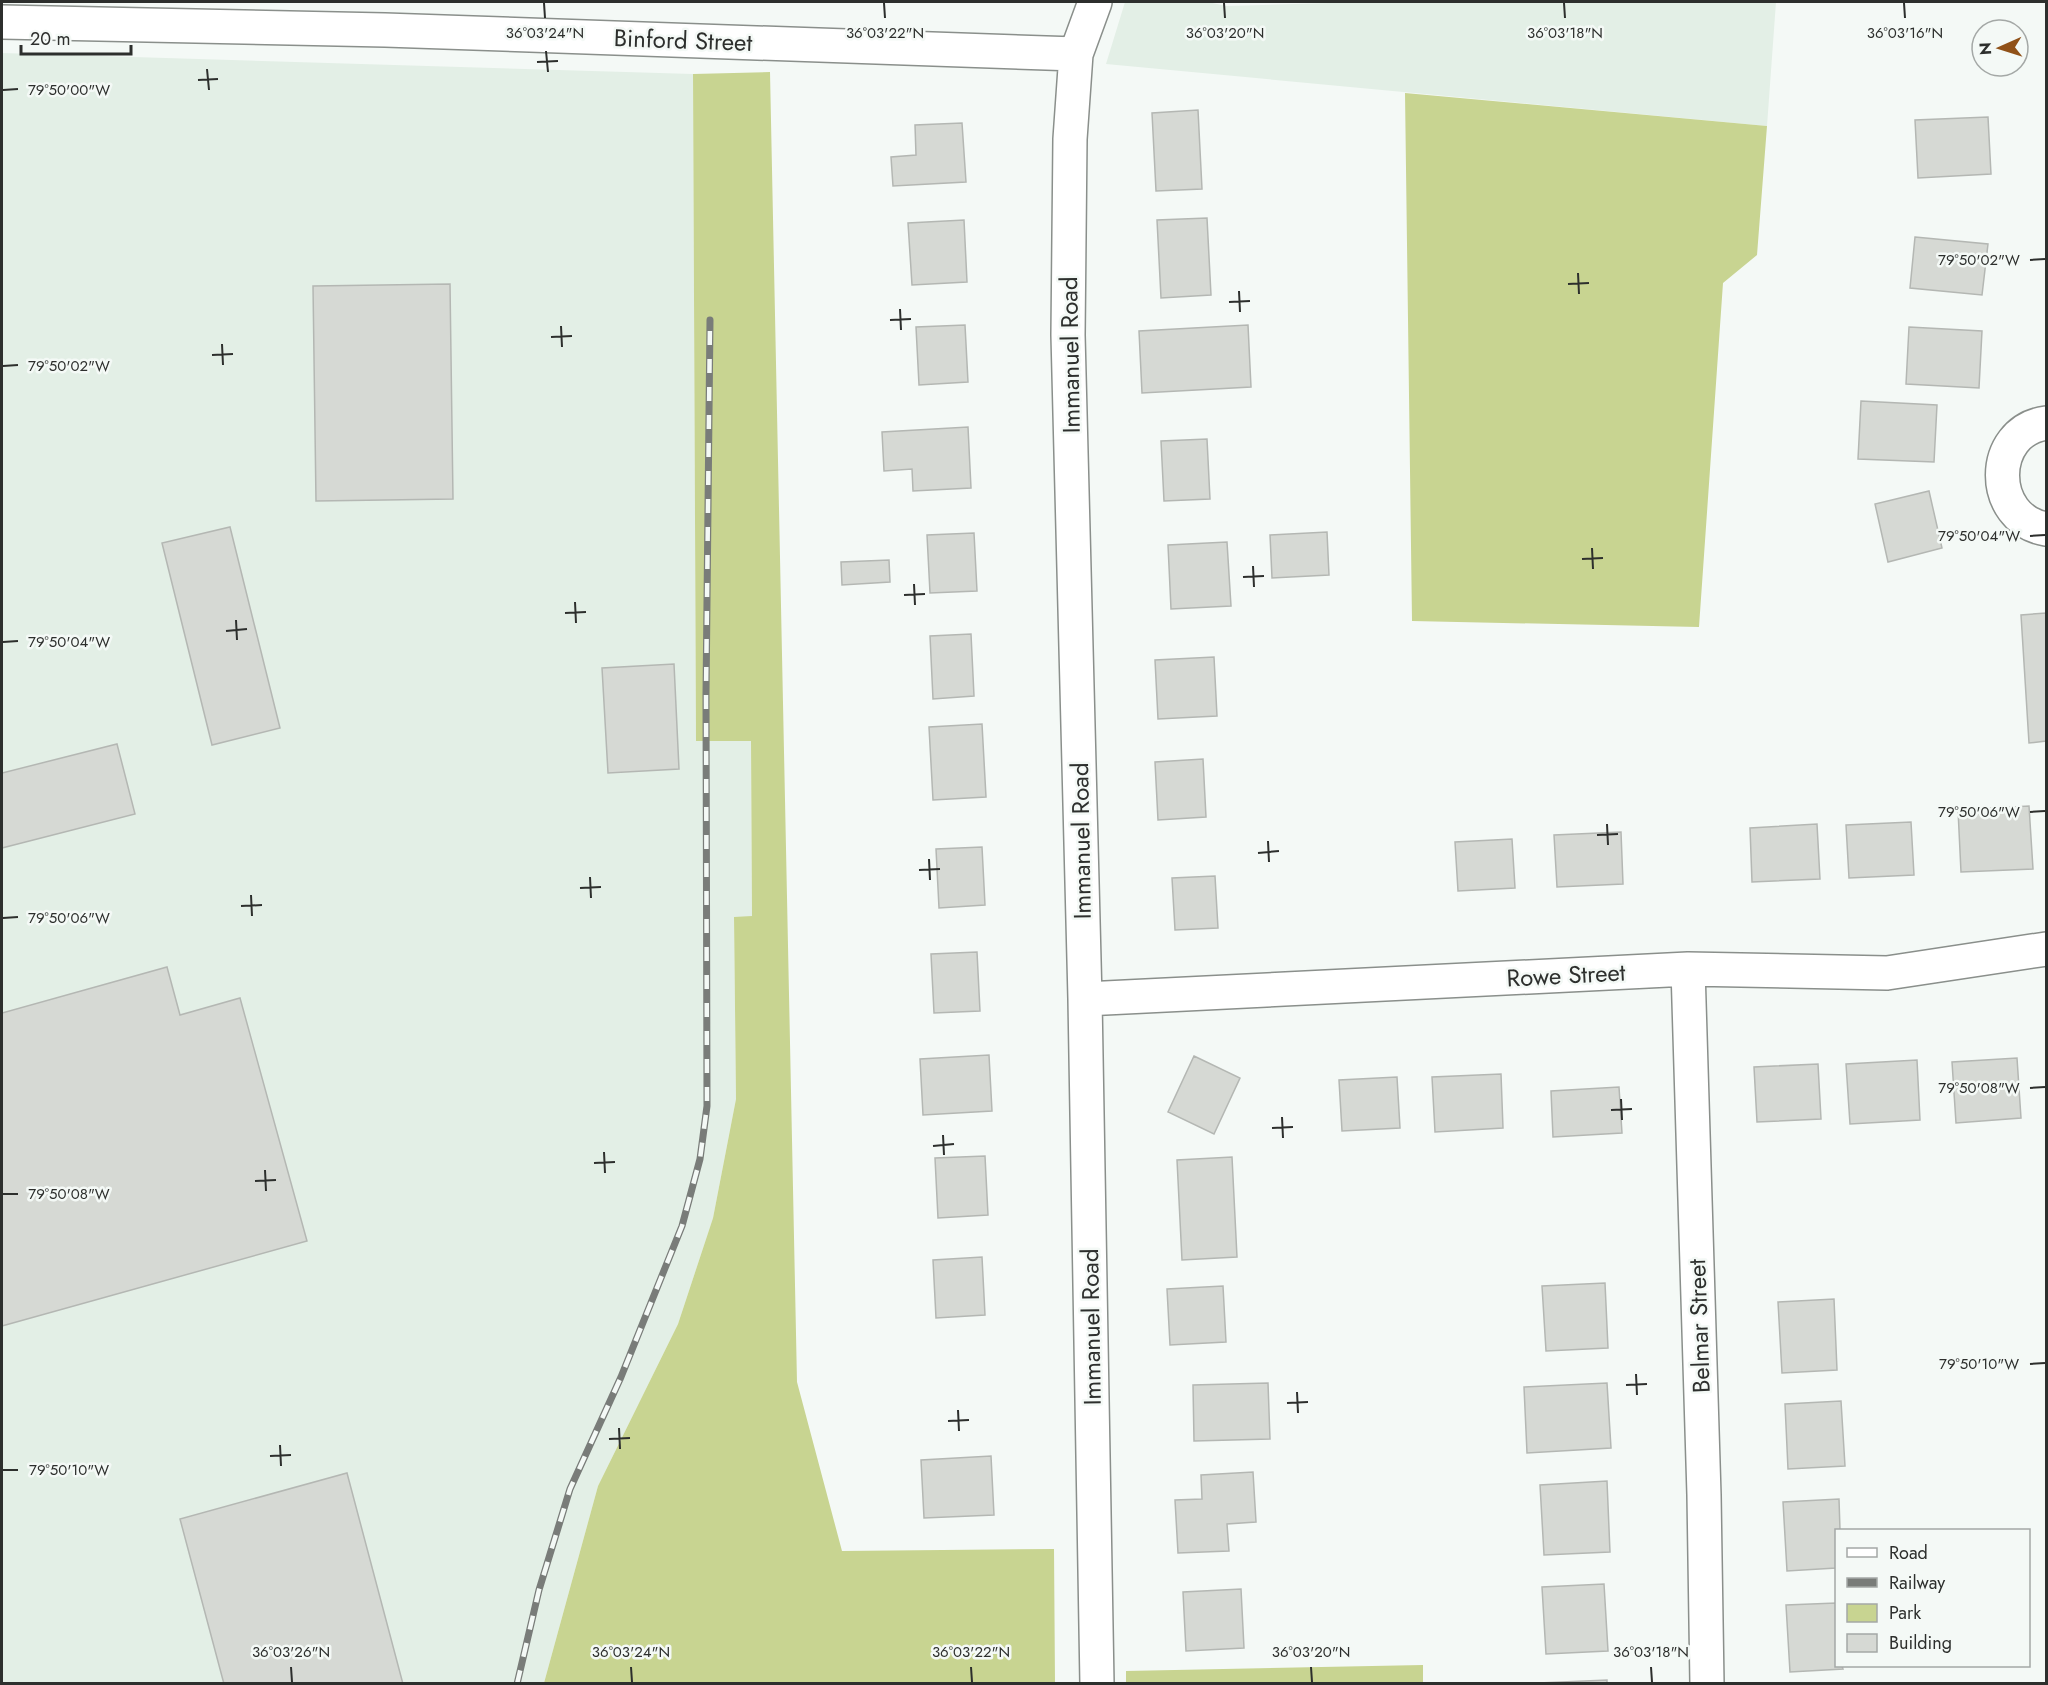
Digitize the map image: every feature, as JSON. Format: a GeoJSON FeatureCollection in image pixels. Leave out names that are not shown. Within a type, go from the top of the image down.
{"type":"FeatureCollection","features":[{"type":"Feature","properties":{"kind":"street","name":"Immanuel Road"},"geometry":{"type":"LineString","coordinates":[[1095,2],[1076,54],[1070,140],[1068,335],[1085,999],[1097,1683]]}},
{"type":"Feature","properties":{"kind":"street","name":"Binford Street"},"geometry":{"type":"LineString","coordinates":[[2,22],[397,31],[1076,54]]}},
{"type":"Feature","properties":{"kind":"street"},"geometry":{"type":"LineString","coordinates":[[2046,423],[2025,431],[2013,442],[2005,457],[2001,473],[2010,506],[2022,518],[2046,529]]}},
{"type":"Feature","properties":{"kind":"street","name":"Rowe Street"},"geometry":{"type":"LineString","coordinates":[[1085,999],[1688,969],[1887,973],[2046,949]]}},
{"type":"Feature","properties":{"kind":"street","name":"Belmar Street"},"geometry":{"type":"LineString","coordinates":[[1688,969],[1704,1495],[1707,1683]]}},
{"type":"Feature","properties":{"kind":"shaded area"},"geometry":{"type":"Polygon","coordinates":[[[1125,2],[1208,2],[1226,6],[1361,2],[1776,2],[1767,126],[1106,64],[1125,2]]]}},
{"type":"Feature","properties":{"kind":"shaded area"},"geometry":{"type":"Polygon","coordinates":[[[2,53],[693,74],[696,740],[751,740],[752,917],[734,918],[736,1099],[713,1218],[678,1324],[598,1486],[544,1683],[2,1684],[2,53]]]}},
{"type":"Feature","properties":{"kind":"green space"},"geometry":{"type":"Polygon","coordinates":[[[770,72],[797,1382],[842,1551],[1054,1549],[1055,1683],[544,1683],[598,1486],[678,1324],[713,1218],[736,1099],[734,917],[752,916],[751,741],[696,741],[693,74],[770,72]]]}},
{"type":"Feature","properties":{"kind":"green space"},"geometry":{"type":"Polygon","coordinates":[[[1405,93],[1767,126],[1757,255],[1723,283],[1699,627],[1412,621],[1405,93]]]}},
{"type":"Feature","properties":{"kind":"green space"},"geometry":{"type":"Polygon","coordinates":[[[1423,1665],[1423,1683],[1126,1683],[1126,1671],[1423,1665]]]}},
{"type":"Feature","properties":{"kind":"building"},"geometry":{"type":"Polygon","coordinates":[[[1198,110],[1202,189],[1156,191],[1152,113],[1198,110]]]}},
{"type":"Feature","properties":{"kind":"building"},"geometry":{"type":"Polygon","coordinates":[[[1988,117],[1991,174],[1918,178],[1915,120],[1988,117]]]}},
{"type":"Feature","properties":{"kind":"building"},"geometry":{"type":"Polygon","coordinates":[[[962,123],[966,182],[893,186],[891,157],[916,155],[915,125],[962,123]]]}},
{"type":"Feature","properties":{"kind":"building"},"geometry":{"type":"Polygon","coordinates":[[[1207,218],[1211,295],[1161,298],[1157,220],[1207,218]]]}},
{"type":"Feature","properties":{"kind":"building"},"geometry":{"type":"Polygon","coordinates":[[[964,220],[967,282],[912,285],[908,223],[964,220]]]}},
{"type":"Feature","properties":{"kind":"building"},"geometry":{"type":"Polygon","coordinates":[[[1915,237],[1988,244],[1982,295],[1910,288],[1915,237]]]}},
{"type":"Feature","properties":{"kind":"building"},"geometry":{"type":"Polygon","coordinates":[[[450,284],[453,499],[316,501],[313,286],[450,284]]]}},
{"type":"Feature","properties":{"kind":"building"},"geometry":{"type":"Polygon","coordinates":[[[965,325],[968,382],[919,385],[916,327],[965,325]]]}},
{"type":"Feature","properties":{"kind":"building"},"geometry":{"type":"Polygon","coordinates":[[[1248,325],[1251,387],[1142,393],[1139,331],[1248,325]]]}},
{"type":"Feature","properties":{"kind":"building"},"geometry":{"type":"Polygon","coordinates":[[[1909,327],[1982,331],[1979,388],[1906,384],[1909,327]]]}},
{"type":"Feature","properties":{"kind":"building"},"geometry":{"type":"Polygon","coordinates":[[[1861,401],[1937,405],[1934,462],[1858,459],[1861,401]]]}},
{"type":"Feature","properties":{"kind":"building"},"geometry":{"type":"Polygon","coordinates":[[[968,427],[971,488],[913,491],[912,469],[884,471],[882,432],[968,427]]]}},
{"type":"Feature","properties":{"kind":"building"},"geometry":{"type":"Polygon","coordinates":[[[1207,439],[1210,499],[1164,501],[1161,441],[1207,439]]]}},
{"type":"Feature","properties":{"kind":"building"},"geometry":{"type":"Polygon","coordinates":[[[1929,491],[1942,548],[1888,562],[1875,504],[1929,491]]]}},
{"type":"Feature","properties":{"kind":"building"},"geometry":{"type":"Polygon","coordinates":[[[230,527],[280,728],[212,745],[162,543],[230,527]]]}},
{"type":"Feature","properties":{"kind":"building"},"geometry":{"type":"Polygon","coordinates":[[[1327,532],[1329,575],[1272,578],[1270,535],[1327,532]]]}},
{"type":"Feature","properties":{"kind":"building"},"geometry":{"type":"Polygon","coordinates":[[[974,533],[977,591],[930,593],[927,535],[974,533]]]}},
{"type":"Feature","properties":{"kind":"building"},"geometry":{"type":"Polygon","coordinates":[[[1227,542],[1231,606],[1171,609],[1168,545],[1227,542]]]}},
{"type":"Feature","properties":{"kind":"building"},"geometry":{"type":"Polygon","coordinates":[[[889,560],[890,582],[842,585],[841,562],[889,560]]]}},
{"type":"Feature","properties":{"kind":"building"},"geometry":{"type":"Polygon","coordinates":[[[2046,613],[2046,741],[2029,743],[2021,615],[2046,613]]]}},
{"type":"Feature","properties":{"kind":"building"},"geometry":{"type":"Polygon","coordinates":[[[971,634],[974,696],[933,699],[930,636],[971,634]]]}},
{"type":"Feature","properties":{"kind":"building"},"geometry":{"type":"Polygon","coordinates":[[[1214,657],[1217,716],[1158,719],[1155,660],[1214,657]]]}},
{"type":"Feature","properties":{"kind":"building"},"geometry":{"type":"Polygon","coordinates":[[[674,664],[679,769],[608,773],[602,668],[674,664]]]}},
{"type":"Feature","properties":{"kind":"building"},"geometry":{"type":"Polygon","coordinates":[[[982,724],[986,797],[933,800],[929,727],[982,724]]]}},
{"type":"Feature","properties":{"kind":"building"},"geometry":{"type":"Polygon","coordinates":[[[117,744],[135,814],[2,848],[2,773],[117,744]]]}},
{"type":"Feature","properties":{"kind":"building"},"geometry":{"type":"Polygon","coordinates":[[[1203,759],[1206,817],[1158,820],[1155,762],[1203,759]]]}},
{"type":"Feature","properties":{"kind":"building"},"geometry":{"type":"Polygon","coordinates":[[[2029,806],[2033,869],[1961,872],[1958,810],[2029,806]]]}},
{"type":"Feature","properties":{"kind":"building"},"geometry":{"type":"Polygon","coordinates":[[[1911,822],[1914,875],[1849,878],[1846,825],[1911,822]]]}},
{"type":"Feature","properties":{"kind":"building"},"geometry":{"type":"Polygon","coordinates":[[[1817,824],[1820,879],[1752,882],[1750,828],[1817,824]]]}},
{"type":"Feature","properties":{"kind":"building"},"geometry":{"type":"Polygon","coordinates":[[[1621,832],[1623,884],[1557,887],[1554,835],[1621,832]]]}},
{"type":"Feature","properties":{"kind":"building"},"geometry":{"type":"Polygon","coordinates":[[[1512,839],[1515,888],[1458,891],[1455,842],[1512,839]]]}},
{"type":"Feature","properties":{"kind":"building"},"geometry":{"type":"Polygon","coordinates":[[[982,847],[985,905],[939,908],[936,849],[982,847]]]}},
{"type":"Feature","properties":{"kind":"building"},"geometry":{"type":"Polygon","coordinates":[[[1215,876],[1218,928],[1175,930],[1172,878],[1215,876]]]}},
{"type":"Feature","properties":{"kind":"building"},"geometry":{"type":"Polygon","coordinates":[[[977,952],[980,1011],[934,1013],[931,954],[977,952]]]}},
{"type":"Feature","properties":{"kind":"building"},"geometry":{"type":"Polygon","coordinates":[[[167,967],[180,1015],[240,998],[307,1241],[2,1326],[2,1013],[167,967]]]}},
{"type":"Feature","properties":{"kind":"building"},"geometry":{"type":"Polygon","coordinates":[[[989,1055],[992,1111],[923,1115],[920,1059],[989,1055]]]}},
{"type":"Feature","properties":{"kind":"building"},"geometry":{"type":"Polygon","coordinates":[[[1194,1056],[1240,1078],[1214,1134],[1168,1112],[1194,1056]]]}},
{"type":"Feature","properties":{"kind":"building"},"geometry":{"type":"Polygon","coordinates":[[[2017,1058],[2021,1118],[1956,1123],[1952,1062],[2017,1058]]]}},
{"type":"Feature","properties":{"kind":"building"},"geometry":{"type":"Polygon","coordinates":[[[1917,1060],[1920,1120],[1850,1124],[1846,1064],[1917,1060]]]}},
{"type":"Feature","properties":{"kind":"building"},"geometry":{"type":"Polygon","coordinates":[[[1818,1064],[1821,1119],[1757,1122],[1754,1067],[1818,1064]]]}},
{"type":"Feature","properties":{"kind":"building"},"geometry":{"type":"Polygon","coordinates":[[[1501,1074],[1503,1128],[1435,1132],[1432,1077],[1501,1074]]]}},
{"type":"Feature","properties":{"kind":"building"},"geometry":{"type":"Polygon","coordinates":[[[1397,1077],[1400,1128],[1342,1131],[1339,1080],[1397,1077]]]}},
{"type":"Feature","properties":{"kind":"building"},"geometry":{"type":"Polygon","coordinates":[[[1619,1087],[1622,1133],[1553,1137],[1551,1091],[1619,1087]]]}},
{"type":"Feature","properties":{"kind":"building"},"geometry":{"type":"Polygon","coordinates":[[[985,1156],[988,1215],[938,1218],[935,1158],[985,1156]]]}},
{"type":"Feature","properties":{"kind":"building"},"geometry":{"type":"Polygon","coordinates":[[[1232,1157],[1237,1257],[1182,1260],[1177,1160],[1232,1157]]]}},
{"type":"Feature","properties":{"kind":"building"},"geometry":{"type":"Polygon","coordinates":[[[982,1257],[985,1315],[936,1318],[933,1260],[982,1257]]]}},
{"type":"Feature","properties":{"kind":"building"},"geometry":{"type":"Polygon","coordinates":[[[1605,1283],[1608,1348],[1546,1351],[1542,1286],[1605,1283]]]}},
{"type":"Feature","properties":{"kind":"building"},"geometry":{"type":"Polygon","coordinates":[[[1223,1286],[1226,1342],[1170,1345],[1167,1289],[1223,1286]]]}},
{"type":"Feature","properties":{"kind":"building"},"geometry":{"type":"Polygon","coordinates":[[[1834,1299],[1837,1370],[1782,1373],[1778,1302],[1834,1299]]]}},
{"type":"Feature","properties":{"kind":"building"},"geometry":{"type":"Polygon","coordinates":[[[1268,1383],[1270,1439],[1194,1441],[1193,1385],[1268,1383]]]}},
{"type":"Feature","properties":{"kind":"building"},"geometry":{"type":"Polygon","coordinates":[[[1607,1383],[1611,1448],[1527,1453],[1524,1387],[1607,1383]]]}},
{"type":"Feature","properties":{"kind":"building"},"geometry":{"type":"Polygon","coordinates":[[[1841,1401],[1845,1466],[1788,1469],[1785,1404],[1841,1401]]]}},
{"type":"Feature","properties":{"kind":"building"},"geometry":{"type":"Polygon","coordinates":[[[991,1456],[994,1515],[924,1518],[921,1460],[991,1456]]]}},
{"type":"Feature","properties":{"kind":"building"},"geometry":{"type":"Polygon","coordinates":[[[1253,1472],[1256,1522],[1227,1524],[1229,1551],[1178,1553],[1175,1500],[1202,1499],[1201,1475],[1253,1472]]]}},
{"type":"Feature","properties":{"kind":"building"},"geometry":{"type":"Polygon","coordinates":[[[347,1473],[403,1684],[224,1684],[180,1519],[347,1473]]]}},
{"type":"Feature","properties":{"kind":"building"},"geometry":{"type":"Polygon","coordinates":[[[1607,1481],[1610,1552],[1544,1555],[1540,1485],[1607,1481]]]}},
{"type":"Feature","properties":{"kind":"building"},"geometry":{"type":"Polygon","coordinates":[[[1839,1499],[1840,1529],[1835,1529],[1835,1568],[1787,1571],[1783,1502],[1839,1499]]]}},
{"type":"Feature","properties":{"kind":"building"},"geometry":{"type":"Polygon","coordinates":[[[1604,1584],[1608,1651],[1546,1654],[1542,1587],[1604,1584]]]}},
{"type":"Feature","properties":{"kind":"building"},"geometry":{"type":"Polygon","coordinates":[[[1241,1589],[1244,1648],[1186,1651],[1183,1592],[1241,1589]]]}},
{"type":"Feature","properties":{"kind":"building"},"geometry":{"type":"Polygon","coordinates":[[[1835,1603],[1835,1667],[1843,1669],[1790,1672],[1786,1605],[1835,1603]]]}},
{"type":"Feature","properties":{"kind":"building"},"geometry":{"type":"Polygon","coordinates":[[[1607,1680],[1607,1684],[1540,1683],[1607,1680]]]}},
{"type":"Feature","properties":{"kind":"railway"},"geometry":{"type":"LineString","coordinates":[[517,1684],[539,1590],[570,1489],[621,1377],[682,1226],[700,1159],[707,1106],[706,695],[710,320]]}}]}
